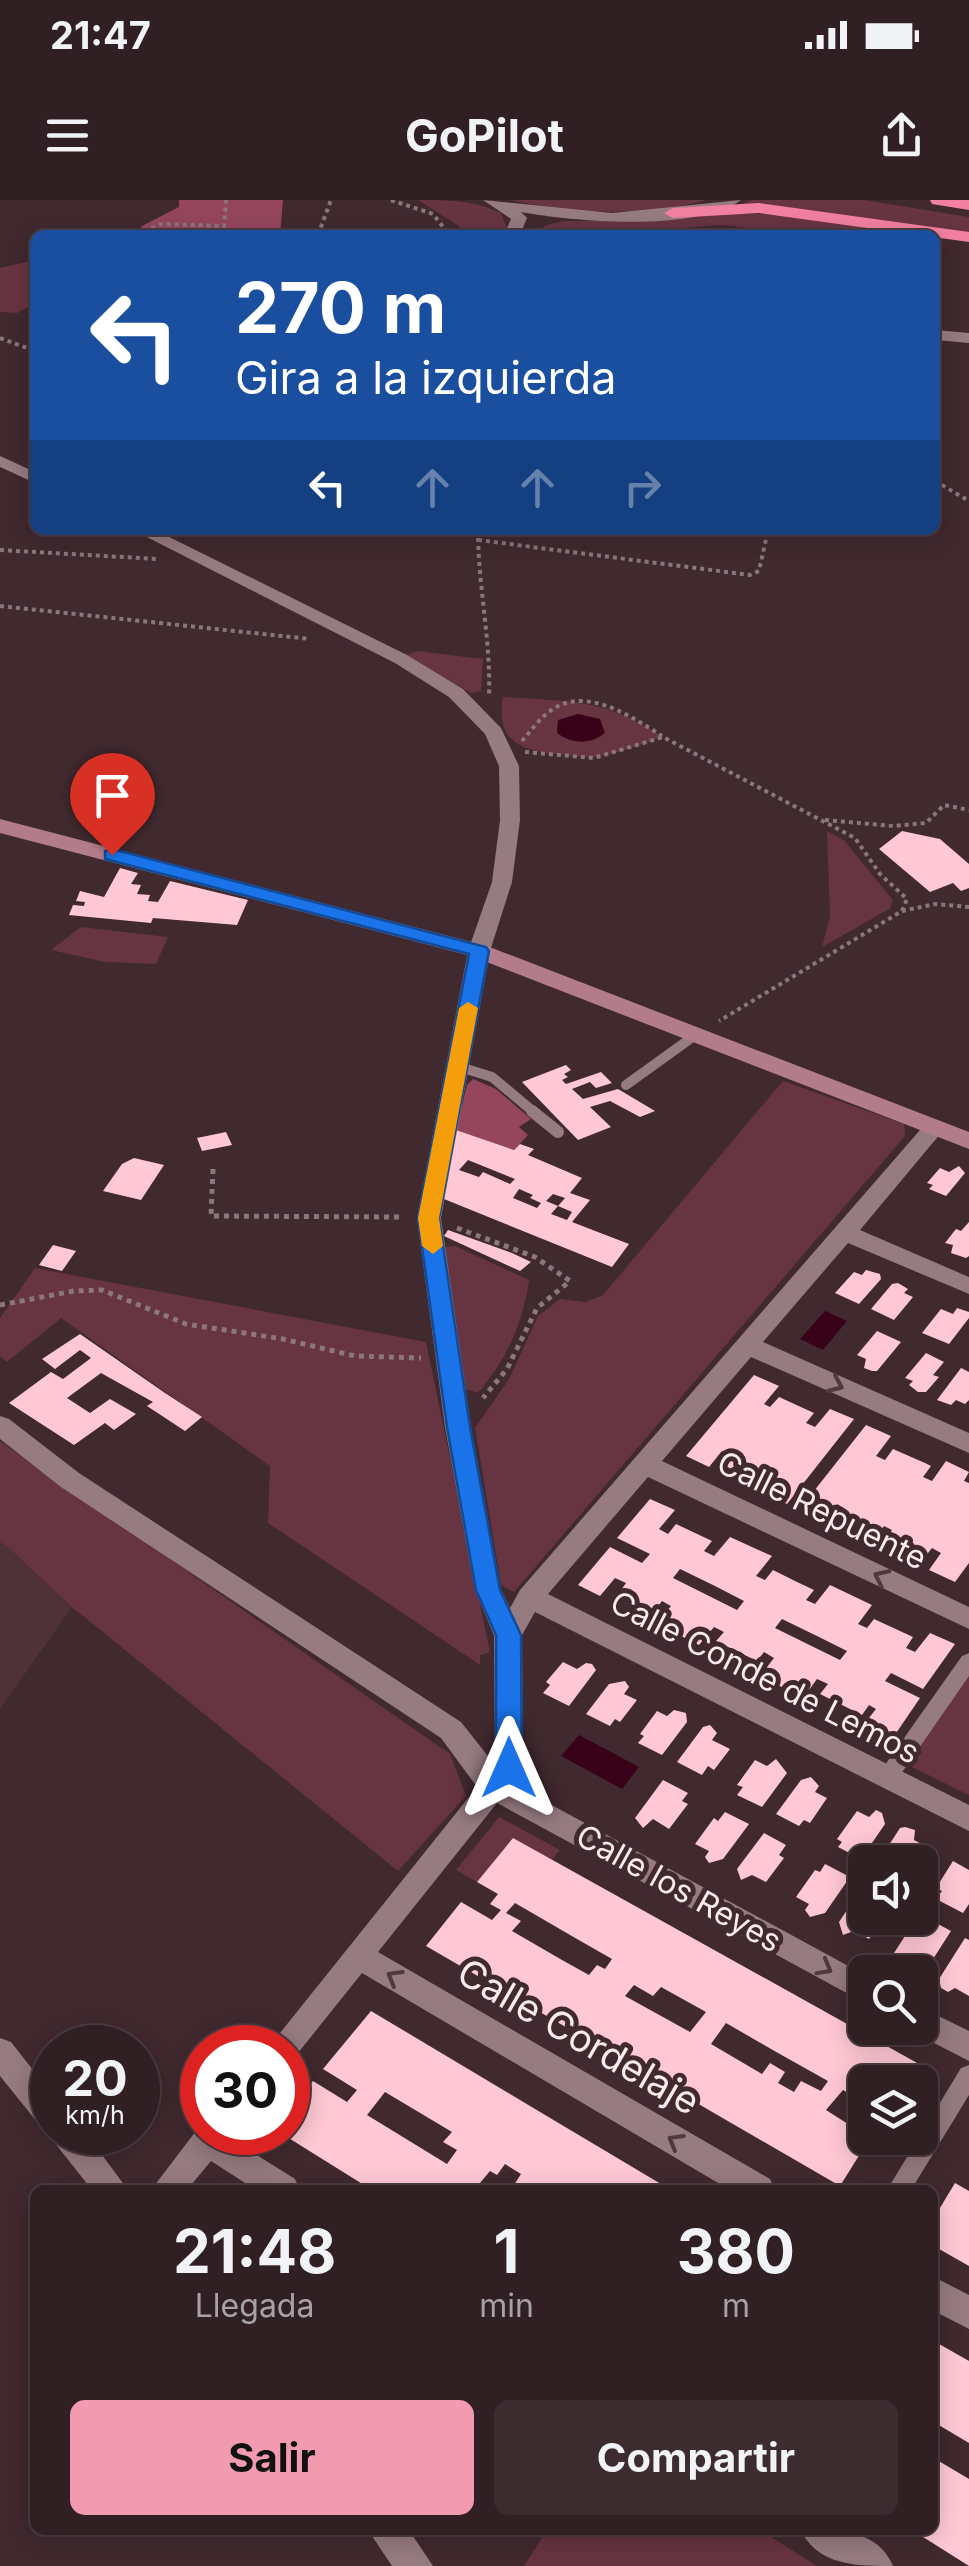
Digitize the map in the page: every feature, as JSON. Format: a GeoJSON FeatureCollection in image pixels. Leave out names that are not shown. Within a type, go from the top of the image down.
{"type":"FeatureCollection","features":[{"type":"Feature","properties":{"kind":"highway"},"geometry":{"type":"LineString","coordinates":[[938,200],[969,205]]}},
{"type":"Feature","properties":{"kind":"highway"},"geometry":{"type":"LineString","coordinates":[[672,213],[759,208],[918,230]]}},
{"type":"Feature","properties":{"kind":"highway"},"geometry":{"type":"LineString","coordinates":[[940,233],[969,237]]}},
{"type":"Feature","properties":{"kind":"main road"},"geometry":{"type":"LineString","coordinates":[[0,826],[480,951],[969,1141]]}},
{"type":"Feature","properties":{"kind":"street"},"geometry":{"type":"LineString","coordinates":[[491,200],[536,210],[604,217]]}},
{"type":"Feature","properties":{"kind":"street"},"geometry":{"type":"LineString","coordinates":[[491,200],[519,218],[514,230]]}},
{"type":"Feature","properties":{"kind":"street"},"geometry":{"type":"LineString","coordinates":[[533,230],[556,219],[672,213],[733,200]]}},
{"type":"Feature","properties":{"kind":"street"},"geometry":{"type":"LineString","coordinates":[[940,335],[969,338]]}},
{"type":"Feature","properties":{"kind":"street"},"geometry":{"type":"LineString","coordinates":[[0,461],[30,476]]}},
{"type":"Feature","properties":{"kind":"street"},"geometry":{"type":"LineString","coordinates":[[152,535],[401,659],[456,693],[494,732],[509,766],[510,820],[502,882],[480,951],[428,1218],[458,1427],[488,1590],[508,1635],[509,1768],[302,2025]]}},
{"type":"Feature","properties":{"kind":"street"},"geometry":{"type":"LineString","coordinates":[[508,1635],[530,1597],[935,1127]]}},
{"type":"Feature","properties":{"kind":"street"},"geometry":{"type":"LineString","coordinates":[[844,1232],[969,1286]]}},
{"type":"Feature","properties":{"kind":"street"},"geometry":{"type":"LineString","coordinates":[[748,1345],[969,1444]]}},
{"type":"Feature","properties":{"kind":"street"},"geometry":{"type":"LineString","coordinates":[[0,1425],[70,1480],[450,1730],[494,1787]]}},
{"type":"Feature","properties":{"kind":"street","name":"Calle Repuente"},"geometry":{"type":"LineString","coordinates":[[644,1464],[969,1620]]}},
{"type":"Feature","properties":{"kind":"street","name":"Calle Conde de Lemos"},"geometry":{"type":"LineString","coordinates":[[530,1597],[969,1819]]}},
{"type":"Feature","properties":{"kind":"street"},"geometry":{"type":"LineString","coordinates":[[887,1778],[969,1661]]}},
{"type":"Feature","properties":{"kind":"street","name":"Calle los Reyes"},"geometry":{"type":"LineString","coordinates":[[494,1787],[848,1981]]}},
{"type":"Feature","properties":{"kind":"street","name":"Calle Cordelaje"},"geometry":{"type":"LineString","coordinates":[[357,1956],[750,2185]]}},
{"type":"Feature","properties":{"kind":"street"},"geometry":{"type":"LineString","coordinates":[[938,2030],[969,2046]]}},
{"type":"Feature","properties":{"kind":"street"},"geometry":{"type":"LineString","coordinates":[[0,2052],[30,2090]]}},
{"type":"Feature","properties":{"kind":"street"},"geometry":{"type":"LineString","coordinates":[[901,2185],[969,2075]]}},
{"type":"Feature","properties":{"kind":"street"},"geometry":{"type":"LineString","coordinates":[[84,2155],[108,2185]]}},
{"type":"Feature","properties":{"kind":"street"},"geometry":{"type":"LineString","coordinates":[[171,2185],[196,2155]]}},
{"type":"Feature","properties":{"kind":"street"},"geometry":{"type":"LineString","coordinates":[[236,2155],[277,2185]]}},
{"type":"Feature","properties":{"kind":"street"},"geometry":{"type":"LineString","coordinates":[[938,2295],[969,2313]]}},
{"type":"Feature","properties":{"kind":"street"},"geometry":{"type":"LineString","coordinates":[[390,2535],[414,2566]]}},
{"type":"Feature","properties":{"kind":"street"},"geometry":{"type":"LineString","coordinates":[[826,2535],[875,2566]]}},
{"type":"Feature","properties":{"kind":"lane"},"geometry":{"type":"LineString","coordinates":[[626,1084],[694,1036]]}},
{"type":"Feature","properties":{"kind":"lane"},"geometry":{"type":"LineString","coordinates":[[457,1066],[492,1076],[558,1132]]}},
{"type":"Feature","properties":{"kind":"path"},"geometry":{"type":"LineString","coordinates":[[148,230],[161,224],[224,226],[226,200]]}},
{"type":"Feature","properties":{"kind":"path"},"geometry":{"type":"LineString","coordinates":[[320,230],[331,200]]}},
{"type":"Feature","properties":{"kind":"path"},"geometry":{"type":"LineString","coordinates":[[391,200],[433,214],[444,230]]}},
{"type":"Feature","properties":{"kind":"path"},"geometry":{"type":"LineString","coordinates":[[0,338],[30,349]]}},
{"type":"Feature","properties":{"kind":"path"},"geometry":{"type":"LineString","coordinates":[[940,483],[969,501]]}},
{"type":"Feature","properties":{"kind":"path"},"geometry":{"type":"LineString","coordinates":[[476,713],[492,688],[478,570],[478,535]]}},
{"type":"Feature","properties":{"kind":"path"},"geometry":{"type":"LineString","coordinates":[[478,540],[750,575],[760,570],[767,535]]}},
{"type":"Feature","properties":{"kind":"path"},"geometry":{"type":"LineString","coordinates":[[0,550],[206,562]]}},
{"type":"Feature","properties":{"kind":"path"},"geometry":{"type":"LineString","coordinates":[[0,606],[315,639]]}},
{"type":"Feature","properties":{"kind":"path"},"geometry":{"type":"LineString","coordinates":[[502,752],[518,746],[550,710],[568,702],[599,704],[633,717],[855,838],[880,874],[906,898],[902,911]]}},
{"type":"Feature","properties":{"kind":"path"},"geometry":{"type":"LineString","coordinates":[[502,752],[594,758],[664,737]]}},
{"type":"Feature","properties":{"kind":"path"},"geometry":{"type":"LineString","coordinates":[[822,820],[893,826],[926,824],[944,804],[969,810]]}},
{"type":"Feature","properties":{"kind":"path"},"geometry":{"type":"LineString","coordinates":[[694,1036],[902,911],[934,904],[967,905]]}},
{"type":"Feature","properties":{"kind":"path"},"geometry":{"type":"LineString","coordinates":[[213,1169],[211,1216],[428,1218],[536,1258],[570,1281],[537,1308],[507,1369],[458,1427]]}},
{"type":"Feature","properties":{"kind":"path"},"geometry":{"type":"LineString","coordinates":[[0,1305],[102,1290],[186,1324],[283,1339],[354,1356],[448,1357]]}},
{"type":"Feature","properties":{"kind":"shaded area"},"geometry":{"type":"Polygon","coordinates":[[[179,200],[283,200],[280,230],[140,227],[179,207],[179,200]]]}},
{"type":"Feature","properties":{"kind":"shaded area"},"geometry":{"type":"Polygon","coordinates":[[[418,200],[481,205],[501,213],[508,230],[461,230],[418,200]]]}},
{"type":"Feature","properties":{"kind":"shaded area"},"geometry":{"type":"Polygon","coordinates":[[[511,200],[707,200],[659,209],[609,212],[559,209],[511,200]]]}},
{"type":"Feature","properties":{"kind":"shaded area"},"geometry":{"type":"Polygon","coordinates":[[[751,200],[864,200],[969,217],[969,233],[742,204],[751,200]]]}},
{"type":"Feature","properties":{"kind":"shaded area"},"geometry":{"type":"Polygon","coordinates":[[[721,213],[788,215],[892,230],[769,230],[721,225],[654,230],[539,230],[563,221],[640,221],[721,213]]]}},
{"type":"Feature","properties":{"kind":"shaded area"},"geometry":{"type":"Polygon","coordinates":[[[30,261],[30,306],[17,313],[0,312],[0,268],[30,261]]]}},
{"type":"Feature","properties":{"kind":"shaded area"},"geometry":{"type":"Polygon","coordinates":[[[417,651],[483,659],[481,691],[471,693],[406,655],[417,651]]]}},
{"type":"Feature","properties":{"kind":"shaded area"},"geometry":{"type":"Polygon","coordinates":[[[503,697],[586,704],[623,715],[663,737],[595,757],[536,751],[508,735],[502,713],[503,697]]]}},
{"type":"Feature","properties":{"kind":"shaded area"},"geometry":{"type":"Polygon","coordinates":[[[578,714],[600,719],[605,733],[581,742],[557,733],[558,720],[578,714]]]}},
{"type":"Feature","properties":{"kind":"shaded area"},"geometry":{"type":"Polygon","coordinates":[[[827,831],[844,840],[892,899],[891,908],[822,947],[830,917],[827,831]]]}},
{"type":"Feature","properties":{"kind":"shaded area"},"geometry":{"type":"Polygon","coordinates":[[[81,927],[168,937],[156,964],[105,962],[51,950],[81,927]]]}},
{"type":"Feature","properties":{"kind":"shaded area"},"geometry":{"type":"Polygon","coordinates":[[[473,1079],[496,1089],[531,1119],[519,1127],[528,1135],[514,1150],[456,1130],[467,1085],[473,1079]]]}},
{"type":"Feature","properties":{"kind":"shaded area"},"geometry":{"type":"Polygon","coordinates":[[[783,1081],[904,1124],[905,1136],[514,1592],[501,1585],[475,1428],[509,1379],[538,1316],[560,1299],[585,1302],[603,1295],[783,1081]]]}},
{"type":"Feature","properties":{"kind":"shaded area"},"geometry":{"type":"Polygon","coordinates":[[[455,1246],[529,1280],[512,1340],[478,1393],[463,1388],[443,1247],[455,1246]]]}},
{"type":"Feature","properties":{"kind":"shaded area"},"geometry":{"type":"Polygon","coordinates":[[[35,1268],[426,1342],[490,1652],[480,1655],[480,1665],[268,1523],[270,1466],[61,1318],[7,1362],[0,1356],[0,1318],[35,1268]]]}},
{"type":"Feature","properties":{"kind":"shaded area"},"geometry":{"type":"Polygon","coordinates":[[[825,1311],[847,1321],[823,1350],[800,1339],[825,1311]]]}},
{"type":"Feature","properties":{"kind":"shaded area"},"geometry":{"type":"Polygon","coordinates":[[[0,1441],[450,1754],[466,1796],[398,1871],[72,1607],[0,1540],[0,1441]]]}},
{"type":"Feature","properties":{"kind":"shaded area"},"geometry":{"type":"Polygon","coordinates":[[[0,1540],[72,1607],[0,1709],[0,1540]]]}},
{"type":"Feature","properties":{"kind":"shaded area"},"geometry":{"type":"Polygon","coordinates":[[[969,1674],[969,1795],[906,1764],[969,1674]]]}},
{"type":"Feature","properties":{"kind":"shaded area"},"geometry":{"type":"Polygon","coordinates":[[[579,1735],[639,1767],[622,1789],[561,1756],[579,1735]]]}},
{"type":"Feature","properties":{"kind":"shaded area"},"geometry":{"type":"Polygon","coordinates":[[[499,1817],[560,1850],[552,1860],[513,1838],[477,1882],[456,1870],[499,1817]]]}},
{"type":"Feature","properties":{"kind":"shaded area"},"geometry":{"type":"Polygon","coordinates":[[[544,2535],[768,2535],[817,2566],[524,2566],[544,2535]]]}},
{"type":"Feature","properties":{"kind":"building"},"geometry":{"type":"Polygon","coordinates":[[[902,831],[940,839],[969,864],[969,888],[961,891],[953,883],[930,892],[879,849],[902,831]]]}},
{"type":"Feature","properties":{"kind":"building"},"geometry":{"type":"Polygon","coordinates":[[[120,868],[138,873],[131,884],[141,885],[137,894],[150,895],[148,901],[158,902],[170,881],[248,900],[237,925],[153,918],[151,923],[69,915],[73,905],[84,906],[85,902],[76,901],[80,891],[104,897],[120,868]]]}},
{"type":"Feature","properties":{"kind":"building"},"geometry":{"type":"Polygon","coordinates":[[[566,1065],[571,1070],[564,1074],[568,1077],[562,1080],[566,1084],[601,1072],[612,1083],[596,1088],[590,1082],[572,1089],[583,1099],[618,1089],[655,1111],[640,1117],[610,1101],[590,1107],[611,1127],[578,1140],[522,1082],[566,1065]]]}},
{"type":"Feature","properties":{"kind":"building"},"geometry":{"type":"Polygon","coordinates":[[[456,1130],[514,1150],[520,1144],[534,1149],[528,1155],[582,1178],[570,1193],[590,1200],[572,1222],[629,1244],[612,1267],[444,1199],[456,1130]],[[468,1160],[459,1170],[479,1177],[483,1172],[510,1184],[515,1179],[468,1160]],[[519,1189],[513,1198],[537,1208],[541,1203],[519,1189]],[[553,1194],[546,1201],[558,1206],[565,1198],[553,1194]],[[558,1206],[551,1214],[567,1220],[572,1212],[558,1206]]]}},
{"type":"Feature","properties":{"kind":"building"},"geometry":{"type":"Polygon","coordinates":[[[226,1132],[232,1145],[202,1151],[197,1138],[226,1132]]]}},
{"type":"Feature","properties":{"kind":"building"},"geometry":{"type":"Polygon","coordinates":[[[134,1158],[164,1165],[141,1200],[103,1191],[122,1164],[134,1158]]]}},
{"type":"Feature","properties":{"kind":"building"},"geometry":{"type":"Polygon","coordinates":[[[959,1166],[965,1173],[946,1196],[929,1189],[933,1185],[927,1183],[940,1168],[949,1172],[959,1166]]]}},
{"type":"Feature","properties":{"kind":"building"},"geometry":{"type":"Polygon","coordinates":[[[969,1222],[966,1258],[951,1253],[953,1245],[945,1243],[956,1229],[961,1231],[969,1222]]]}},
{"type":"Feature","properties":{"kind":"building"},"geometry":{"type":"Polygon","coordinates":[[[448,1230],[531,1262],[520,1271],[444,1236],[448,1230]]]}},
{"type":"Feature","properties":{"kind":"building"},"geometry":{"type":"Polygon","coordinates":[[[53,1245],[76,1251],[62,1271],[39,1265],[53,1245]]]}},
{"type":"Feature","properties":{"kind":"building"},"geometry":{"type":"Polygon","coordinates":[[[866,1270],[880,1274],[881,1279],[859,1304],[835,1293],[854,1272],[862,1275],[866,1270]]]}},
{"type":"Feature","properties":{"kind":"building"},"geometry":{"type":"Polygon","coordinates":[[[892,1284],[908,1289],[904,1293],[913,1297],[894,1320],[871,1309],[892,1284]]]}},
{"type":"Feature","properties":{"kind":"building"},"geometry":{"type":"Polygon","coordinates":[[[957,1308],[969,1312],[969,1318],[949,1344],[922,1333],[941,1309],[953,1314],[957,1308]]]}},
{"type":"Feature","properties":{"kind":"building"},"geometry":{"type":"Polygon","coordinates":[[[877,1331],[901,1342],[877,1371],[872,1371],[864,1368],[866,1359],[857,1355],[877,1331]]]}},
{"type":"Feature","properties":{"kind":"building"},"geometry":{"type":"Polygon","coordinates":[[[80,1334],[202,1417],[185,1431],[147,1406],[153,1402],[101,1373],[67,1398],[90,1413],[110,1399],[136,1414],[114,1430],[105,1423],[74,1445],[9,1403],[51,1372],[63,1379],[91,1358],[80,1350],[55,1369],[42,1359],[80,1334]]]}},
{"type":"Feature","properties":{"kind":"building"},"geometry":{"type":"Polygon","coordinates":[[[926,1353],[944,1362],[933,1375],[939,1377],[926,1392],[918,1392],[909,1385],[913,1381],[905,1378],[926,1353]]]}},
{"type":"Feature","properties":{"kind":"building"},"geometry":{"type":"Polygon","coordinates":[[[961,1368],[969,1372],[969,1400],[965,1404],[956,1400],[951,1405],[937,1400],[961,1368]]]}},
{"type":"Feature","properties":{"kind":"building"},"geometry":{"type":"Polygon","coordinates":[[[754,1375],[779,1386],[764,1404],[770,1407],[779,1397],[814,1413],[806,1423],[815,1427],[830,1409],[854,1419],[787,1504],[763,1492],[777,1476],[769,1473],[761,1482],[721,1464],[729,1454],[722,1451],[709,1467],[686,1456],[754,1375]]]}},
{"type":"Feature","properties":{"kind":"building"},"geometry":{"type":"Polygon","coordinates":[[[866,1425],[891,1436],[876,1456],[885,1460],[893,1449],[925,1463],[931,1466],[923,1477],[932,1481],[946,1461],[969,1472],[964,1481],[969,1483],[969,1563],[955,1582],[929,1570],[941,1553],[932,1548],[924,1558],[912,1553],[907,1560],[879,1547],[892,1530],[884,1526],[877,1536],[836,1518],[844,1508],[837,1504],[824,1521],[799,1510],[866,1425]]]}},
{"type":"Feature","properties":{"kind":"building"},"geometry":{"type":"Polygon","coordinates":[[[650,1499],[675,1510],[659,1529],[668,1534],[676,1524],[712,1541],[704,1551],[714,1556],[730,1537],[772,1556],[756,1576],[765,1580],[773,1570],[814,1590],[806,1600],[815,1604],[830,1585],[872,1605],[858,1624],[867,1628],[874,1619],[913,1637],[906,1648],[915,1652],[930,1633],[955,1644],[923,1689],[891,1673],[885,1681],[920,1698],[890,1742],[861,1728],[876,1709],[869,1705],[862,1715],[820,1694],[828,1684],[817,1679],[803,1698],[760,1676],[774,1658],[764,1652],[757,1661],[716,1641],[724,1632],[714,1627],[699,1645],[657,1624],[671,1606],[662,1601],[655,1610],[619,1593],[626,1583],[615,1578],[600,1596],[578,1585],[610,1547],[642,1563],[650,1554],[617,1538],[650,1499]],[[680,1569],[673,1578],[737,1610],[744,1601],[713,1585],[680,1569]],[[782,1619],[775,1628],[840,1660],[847,1651],[817,1636],[782,1619]]]}},
{"type":"Feature","properties":{"kind":"building"},"geometry":{"type":"Polygon","coordinates":[[[563,1662],[577,1669],[592,1664],[596,1670],[569,1706],[543,1693],[550,1685],[546,1682],[563,1662]]]}},
{"type":"Feature","properties":{"kind":"building"},"geometry":{"type":"Polygon","coordinates":[[[625,1681],[629,1687],[624,1694],[637,1700],[620,1722],[615,1719],[610,1726],[586,1714],[609,1684],[625,1681]]]}},
{"type":"Feature","properties":{"kind":"building"},"geometry":{"type":"Polygon","coordinates":[[[674,1710],[686,1713],[687,1722],[662,1755],[638,1743],[657,1711],[667,1716],[674,1710]]]}},
{"type":"Feature","properties":{"kind":"building"},"geometry":{"type":"Polygon","coordinates":[[[710,1725],[717,1733],[712,1740],[730,1749],[714,1770],[708,1766],[702,1775],[677,1762],[703,1727],[710,1725]]]}},
{"type":"Feature","properties":{"kind":"building"},"geometry":{"type":"Polygon","coordinates":[[[776,1759],[787,1773],[762,1807],[737,1795],[743,1787],[737,1785],[755,1760],[767,1766],[776,1759]]]}},
{"type":"Feature","properties":{"kind":"building"},"geometry":{"type":"Polygon","coordinates":[[[811,1777],[819,1786],[815,1792],[827,1798],[810,1823],[804,1820],[799,1826],[776,1814],[801,1780],[811,1777]]]}},
{"type":"Feature","properties":{"kind":"building"},"geometry":{"type":"Polygon","coordinates":[[[663,1780],[688,1793],[682,1801],[688,1804],[669,1829],[653,1819],[643,1828],[635,1818],[663,1780]]]}},
{"type":"Feature","properties":{"kind":"building"},"geometry":{"type":"Polygon","coordinates":[[[876,1810],[882,1813],[885,1824],[871,1845],[848,1845],[848,1852],[838,1847],[842,1842],[837,1839],[857,1811],[869,1817],[876,1810]]]}},
{"type":"Feature","properties":{"kind":"building"},"geometry":{"type":"Polygon","coordinates":[[[725,1812],[749,1824],[723,1859],[709,1863],[705,1857],[709,1851],[695,1844],[714,1818],[718,1821],[725,1812]]]}},
{"type":"Feature","properties":{"kind":"building"},"geometry":{"type":"Polygon","coordinates":[[[900,1828],[915,1830],[914,1840],[923,1845],[889,1845],[900,1828]]]}},
{"type":"Feature","properties":{"kind":"building"},"geometry":{"type":"Polygon","coordinates":[[[764,1833],[786,1845],[779,1855],[784,1858],[766,1882],[752,1875],[741,1880],[737,1869],[764,1833]]]}},
{"type":"Feature","properties":{"kind":"building"},"geometry":{"type":"Polygon","coordinates":[[[513,1838],[848,2024],[848,2045],[885,2045],[919,2064],[848,2065],[848,2093],[843,2090],[826,2110],[848,2124],[848,2155],[859,2155],[838,2185],[426,1946],[461,1902],[492,1920],[501,1910],[490,1904],[498,1894],[477,1882],[513,1838]],[[515,1903],[506,1913],[521,1921],[512,1931],[589,1975],[597,1965],[605,1969],[612,1959],[515,1903]],[[634,1985],[625,1996],[690,2032],[706,2012],[661,1987],[653,1996],[634,1985]],[[726,2023],[711,2044],[762,2074],[770,2063],[785,2072],[778,2083],[794,2092],[801,2081],[821,2091],[828,2081],[726,2023]]]}},
{"type":"Feature","properties":{"kind":"building"},"geometry":{"type":"Polygon","coordinates":[[[953,1861],[969,1870],[969,1904],[963,1913],[938,1900],[942,1891],[938,1885],[953,1861]]]}},
{"type":"Feature","properties":{"kind":"building"},"geometry":{"type":"Polygon","coordinates":[[[825,1864],[848,1876],[848,1880],[825,1913],[810,1917],[805,1910],[809,1904],[796,1897],[815,1870],[820,1872],[825,1864]]]}},
{"type":"Feature","properties":{"kind":"building"},"geometry":{"type":"Polygon","coordinates":[[[848,1908],[848,1933],[843,1935],[839,1922],[848,1908]]]}},
{"type":"Feature","properties":{"kind":"building"},"geometry":{"type":"Polygon","coordinates":[[[938,1924],[951,1931],[936,1955],[894,1953],[906,1935],[938,1935],[938,1924]]]}},
{"type":"Feature","properties":{"kind":"building"},"geometry":{"type":"Polygon","coordinates":[[[965,1938],[969,1940],[969,1996],[955,1988],[948,1992],[941,1988],[939,1979],[965,1938]]]}},
{"type":"Feature","properties":{"kind":"building"},"geometry":{"type":"Polygon","coordinates":[[[371,2011],[663,2185],[514,2185],[521,2174],[505,2164],[497,2175],[490,2171],[480,2183],[483,2185],[364,2185],[310,2151],[310,2085],[313,2081],[347,2102],[357,2090],[323,2069],[371,2011]],[[385,2092],[367,2115],[447,2164],[457,2150],[443,2142],[452,2132],[385,2092]]]}},
{"type":"Feature","properties":{"kind":"building"},"geometry":{"type":"Polygon","coordinates":[[[955,2183],[969,2191],[969,2266],[938,2248],[938,2211],[955,2183]]]}},
{"type":"Feature","properties":{"kind":"building"},"geometry":{"type":"Polygon","coordinates":[[[938,2343],[969,2361],[969,2443],[938,2425],[938,2343]]]}},
{"type":"Feature","properties":{"kind":"building"},"geometry":{"type":"Polygon","coordinates":[[[938,2461],[969,2479],[969,2566],[920,2535],[938,2535],[938,2461]]]}},
{"type":"Feature","properties":{"kind":"slow traffic"},"geometry":{"type":"LineString","coordinates":[[433,1246],[428,1218],[468,1008]]}},
{"type":"Feature","properties":{"kind":"route"},"geometry":{"type":"LineString","coordinates":[[112,855],[480,951],[428,1218],[458,1427],[488,1590],[508,1635],[509,1768]]}}]}
